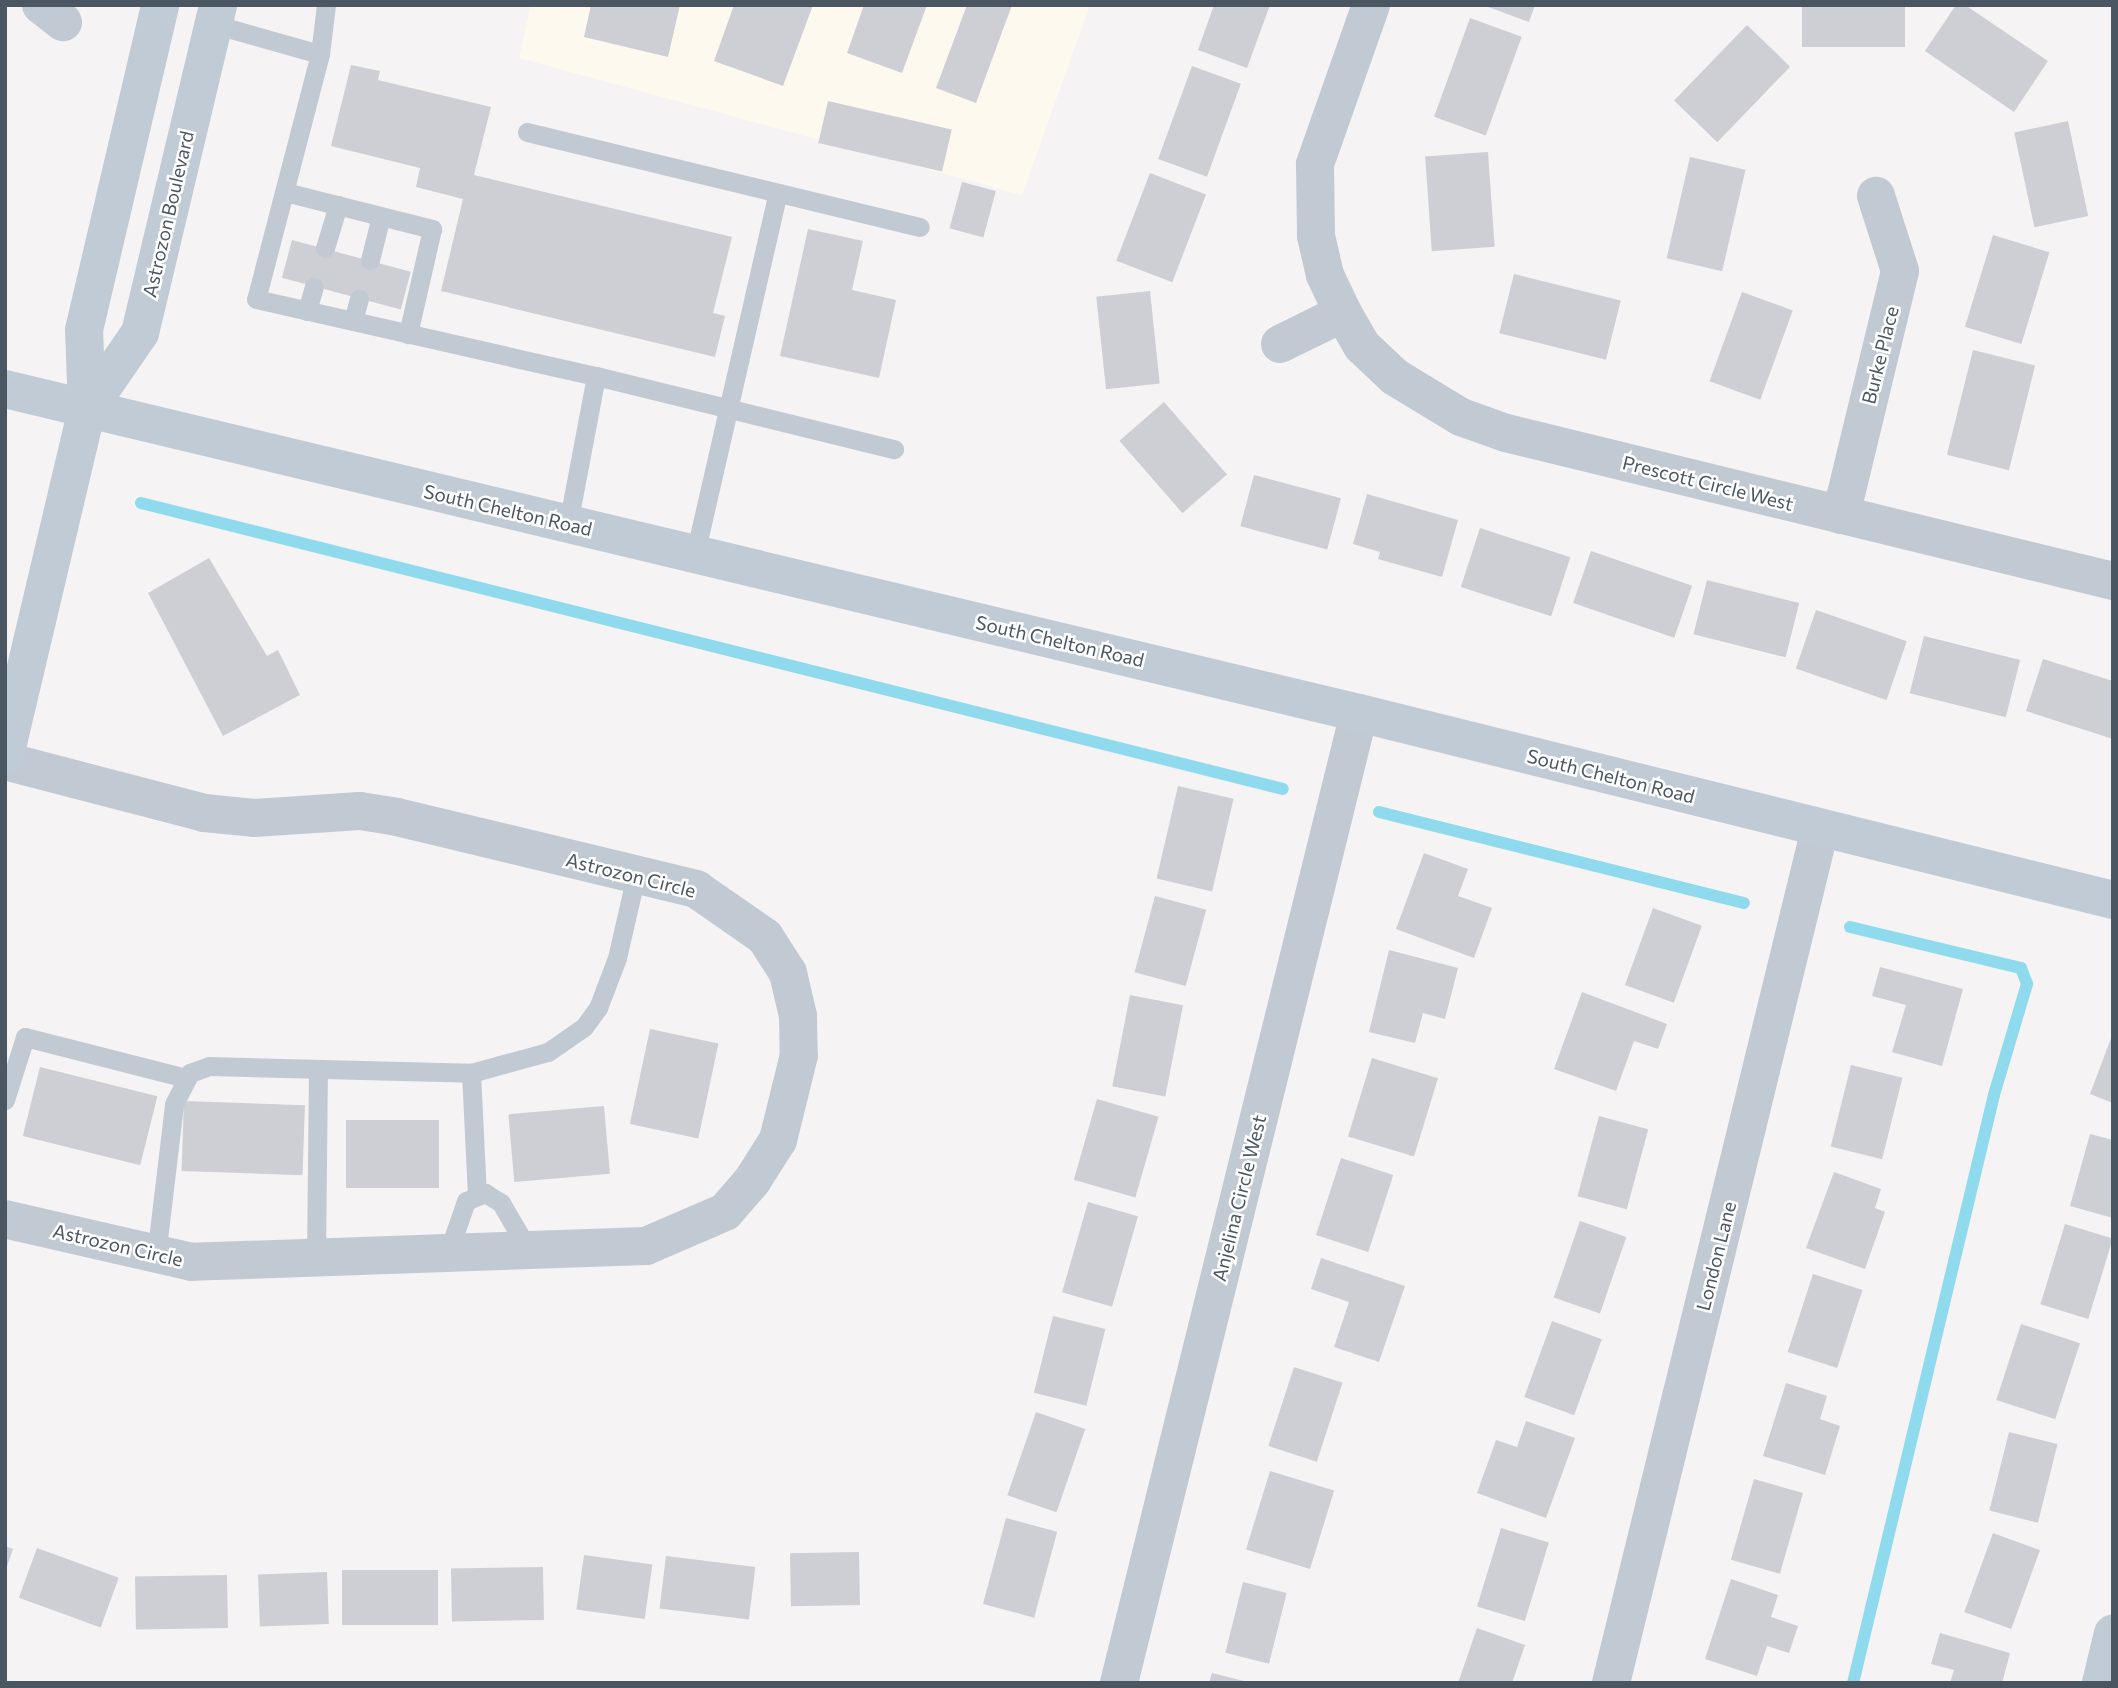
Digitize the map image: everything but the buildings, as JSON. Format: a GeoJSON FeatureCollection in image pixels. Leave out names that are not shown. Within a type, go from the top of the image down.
{"type":"FeatureCollection","features":[{"type":"Feature","properties":{"kind":"main road","name":"Astrozon Boulevard"},"geometry":{"type":"LineString","coordinates":[[5,758],[87,410],[84,330],[160,5]]}},
{"type":"Feature","properties":{"kind":"main road","name":"Astrozon Boulevard"},"geometry":{"type":"LineString","coordinates":[[87,410],[140,333],[216,15]]}},
{"type":"Feature","properties":{"kind":"main road","name":"South Chelton Road"},"geometry":{"type":"LineString","coordinates":[[5,389],[1359,713],[2113,900]]}},
{"type":"Feature","properties":{"kind":"main road"},"geometry":{"type":"LineString","coordinates":[[2101,1683],[2113,1633]]}},
{"type":"Feature","properties":{"kind":"street","name":"Prescott Circle West"},"geometry":{"type":"LineString","coordinates":[[1371,5],[1315,164],[1315,236],[1325,275],[1343,313],[1362,346],[1395,377],[1461,417],[1506,433],[2113,582]]}},
{"type":"Feature","properties":{"kind":"street","name":"Burke Place"},"geometry":{"type":"LineString","coordinates":[[1841,515],[1900,271],[1876,196]]}},
{"type":"Feature","properties":{"kind":"street"},"geometry":{"type":"LineString","coordinates":[[1280,344],[1343,313]]}},
{"type":"Feature","properties":{"kind":"street","name":"Anjelina Circle West"},"geometry":{"type":"LineString","coordinates":[[1119,1683],[1359,713]]}},
{"type":"Feature","properties":{"kind":"street","name":"Astrozon Circle"},"geometry":{"type":"LineString","coordinates":[[5,758],[204,813],[254,818],[360,811],[696,889],[765,937],[788,973],[798,1016],[799,1055],[793,1095],[778,1140],[725,1212],[646,1246],[221,1263],[156,1256],[5,1219]]}},
{"type":"Feature","properties":{"kind":"street","name":"London Lane"},"geometry":{"type":"LineString","coordinates":[[1611,1683],[1821,829]]}},
{"type":"Feature","properties":{"kind":"lane"},"geometry":{"type":"LineString","coordinates":[[326,5],[320,54],[256,299],[596,376],[894,449]]}},
{"type":"Feature","properties":{"kind":"lane"},"geometry":{"type":"LineString","coordinates":[[216,15],[320,54]]}},
{"type":"Feature","properties":{"kind":"lane"},"geometry":{"type":"LineString","coordinates":[[527,132],[920,227]]}},
{"type":"Feature","properties":{"kind":"lane"},"geometry":{"type":"LineString","coordinates":[[285,192],[432,229],[408,334]]}},
{"type":"Feature","properties":{"kind":"lane"},"geometry":{"type":"LineString","coordinates":[[695,554],[725,408],[778,193]]}},
{"type":"Feature","properties":{"kind":"lane"},"geometry":{"type":"LineString","coordinates":[[326,248],[338,205]]}},
{"type":"Feature","properties":{"kind":"lane"},"geometry":{"type":"LineString","coordinates":[[370,260],[381,216]]}},
{"type":"Feature","properties":{"kind":"lane"},"geometry":{"type":"LineString","coordinates":[[307,311],[314,287]]}},
{"type":"Feature","properties":{"kind":"lane"},"geometry":{"type":"LineString","coordinates":[[354,321],[359,299]]}},
{"type":"Feature","properties":{"kind":"lane"},"geometry":{"type":"LineString","coordinates":[[568,524],[596,376]]}},
{"type":"Feature","properties":{"kind":"lane"},"geometry":{"type":"LineString","coordinates":[[156,1256],[174,1104],[186,1078],[209,1066],[471,1073],[548,1052],[584,1027],[608,986],[636,875]]}},
{"type":"Feature","properties":{"kind":"lane"},"geometry":{"type":"LineString","coordinates":[[5,1100],[25,1037],[186,1078]]}},
{"type":"Feature","properties":{"kind":"lane"},"geometry":{"type":"LineString","coordinates":[[316,1259],[318,1071]]}},
{"type":"Feature","properties":{"kind":"lane"},"geometry":{"type":"LineString","coordinates":[[471,1073],[478,1194]]}},
{"type":"Feature","properties":{"kind":"lane"},"geometry":{"type":"LineString","coordinates":[[447,1254],[466,1201],[478,1194],[493,1196],[501,1203],[529,1251]]}},
{"type":"Feature","properties":{"kind":"shaded area"},"geometry":{"type":"Polygon","coordinates":[[[531,5],[1090,5],[1022,195],[519,58],[531,5]]]}},
{"type":"Feature","properties":{"kind":"waterway"},"geometry":{"type":"LineString","coordinates":[[141,503],[1283,789]]}},
{"type":"Feature","properties":{"kind":"waterway"},"geometry":{"type":"LineString","coordinates":[[1379,812],[1744,903]]}},
{"type":"Feature","properties":{"kind":"waterway"},"geometry":{"type":"LineString","coordinates":[[1850,927],[2021,968],[2027,984],[1994,1095],[1853,1683]]}}]}
